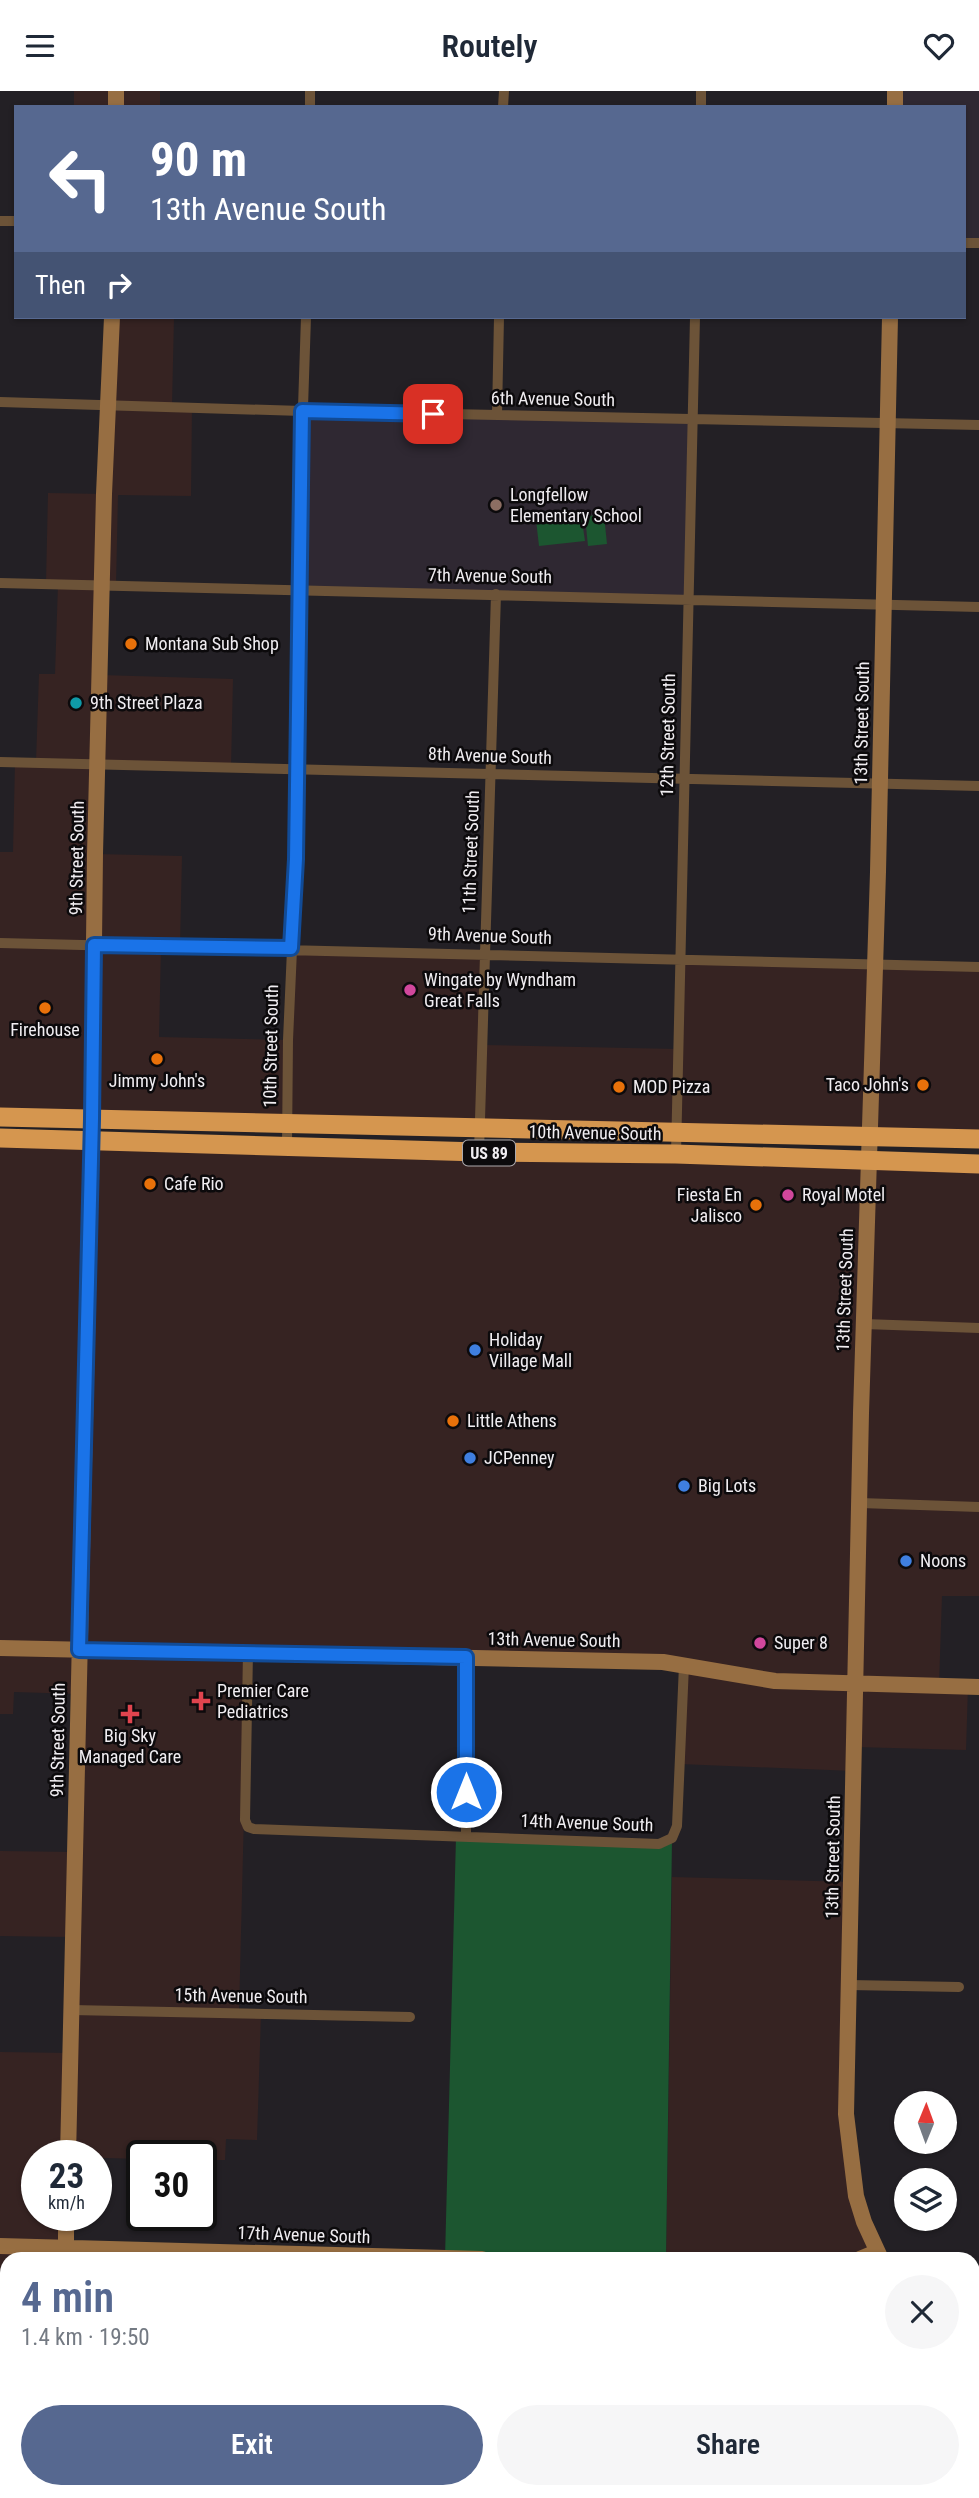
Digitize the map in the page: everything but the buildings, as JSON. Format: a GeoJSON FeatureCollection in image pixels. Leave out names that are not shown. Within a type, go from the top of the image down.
{"type":"FeatureCollection","features":[{"type":"Feature","properties":{"kind":"highway","name":"10th Avenue South"},"geometry":{"type":"LineString","coordinates":[[0,1117],[979,1139]]}},
{"type":"Feature","properties":{"kind":"highway","name":"10th Avenue South"},"geometry":{"type":"LineString","coordinates":[[0,1138],[979,1164]]}},
{"type":"Feature","properties":{"kind":"street","name":"9th Street South"},"geometry":{"type":"LineString","coordinates":[[68,2140],[92,1140],[94,945],[111,319]]}},
{"type":"Feature","properties":{"kind":"street","name":"10th Street South"},"geometry":{"type":"LineString","coordinates":[[287,1146],[291,948],[296,859],[302,411],[306,319]]}},
{"type":"Feature","properties":{"kind":"street"},"geometry":{"type":"LineString","coordinates":[[497,415],[499,319]]}},
{"type":"Feature","properties":{"kind":"street","name":"12th Street South"},"geometry":{"type":"LineString","coordinates":[[676,1154],[695,319]]}},
{"type":"Feature","properties":{"kind":"street","name":"13th Street South"},"geometry":{"type":"LineString","coordinates":[[878,2252],[856,2196],[846,2114],[890,319]]}},
{"type":"Feature","properties":{"kind":"street","name":"6th Avenue South"},"geometry":{"type":"LineString","coordinates":[[0,402],[979,425]]}},
{"type":"Feature","properties":{"kind":"street","name":"7th Avenue South"},"geometry":{"type":"LineString","coordinates":[[0,583],[979,607]]}},
{"type":"Feature","properties":{"kind":"street","name":"11th Street South"},"geometry":{"type":"LineString","coordinates":[[479,1152],[496,594]]}},
{"type":"Feature","properties":{"kind":"street","name":"8th Avenue South"},"geometry":{"type":"LineString","coordinates":[[0,762],[979,786]]}},
{"type":"Feature","properties":{"kind":"street","name":"9th Avenue South"},"geometry":{"type":"LineString","coordinates":[[0,943],[291,948],[979,967]]}},
{"type":"Feature","properties":{"kind":"street"},"geometry":{"type":"LineString","coordinates":[[864,1324],[979,1328]]}},
{"type":"Feature","properties":{"kind":"street"},"geometry":{"type":"LineString","coordinates":[[860,1503],[979,1507]]}},
{"type":"Feature","properties":{"kind":"street","name":"13th Avenue South"},"geometry":{"type":"LineString","coordinates":[[0,1647],[663,1662],[775,1681],[979,1687]]}},
{"type":"Feature","properties":{"kind":"street","name":"14th Avenue South"},"geometry":{"type":"LineString","coordinates":[[248,1652],[245,1821],[248,1827],[659,1844],[672,1838],[677,1826],[684,1665]]}},
{"type":"Feature","properties":{"kind":"street"},"geometry":{"type":"LineString","coordinates":[[466,1657],[466,1837]]}},
{"type":"Feature","properties":{"kind":"street"},"geometry":{"type":"LineString","coordinates":[[849,1985],[959,1987]]}},
{"type":"Feature","properties":{"kind":"street","name":"15th Avenue South"},"geometry":{"type":"LineString","coordinates":[[71,2010],[410,2017]]}},
{"type":"Feature","properties":{"kind":"street"},"geometry":{"type":"LineString","coordinates":[[66,2231],[66,2252]]}},
{"type":"Feature","properties":{"kind":"street","name":"17th Avenue South"},"geometry":{"type":"LineString","coordinates":[[0,2246],[50,2252]]}},
{"type":"Feature","properties":{"kind":"shaded area"},"geometry":{"type":"Polygon","coordinates":[[[74,91],[160,91],[160,105],[74,105],[74,91]]]}},
{"type":"Feature","properties":{"kind":"shaded area"},"geometry":{"type":"Polygon","coordinates":[[[895,91],[979,91],[979,243],[966,243],[966,105],[895,105],[895,91]]]}},
{"type":"Feature","properties":{"kind":"shaded area"},"geometry":{"type":"Polygon","coordinates":[[[111,319],[174,319],[172,406],[192,407],[191,496],[118,495],[116,585],[103,584],[101,675],[233,679],[231,768],[99,765],[96,854],[182,856],[180,946],[161,947],[159,1037],[288,1040],[291,948],[486,954],[484,1045],[677,1049],[680,959],[979,967],[979,1139],[0,1116],[0,852],[13,852],[15,762],[36,762],[39,674],[55,674],[58,584],[46,583],[48,493],[104,494],[111,319]]]}},
{"type":"Feature","properties":{"kind":"shaded area","name":"Longfellow Elementary School"},"geometry":{"type":"Polygon","coordinates":[[[302,411],[693,420],[689,598],[299,590],[302,411]]]}},
{"type":"Feature","properties":{"kind":"shaded area","name":"Holiday Village Mall"},"geometry":{"type":"Polygon","coordinates":[[[0,1138],[979,1164],[979,1596],[942,1596],[939,1685],[968,1687],[966,1750],[855,1747],[854,1771],[680,1764],[684,1665],[248,1653],[239,2013],[261,2014],[257,2140],[226,2139],[225,2160],[217,2160],[217,2140],[126,2140],[126,2159],[112,2158],[112,2140],[21,2140],[21,2231],[66,2231],[65,2252],[0,2252],[0,2052],[70,2053],[71,1937],[0,1936],[0,1851],[74,1852],[78,1694],[14,1692],[13,1714],[0,1714],[0,1138]]]}},
{"type":"Feature","properties":{"kind":"shaded area"},"geometry":{"type":"Polygon","coordinates":[[[672,1877],[851,1882],[850,2160],[877,2252],[666,2252],[672,1877]]]}},
{"type":"Feature","properties":{"kind":"green space"},"geometry":{"type":"Polygon","coordinates":[[[581,514],[585,541],[539,546],[536,520],[581,514]]]}},
{"type":"Feature","properties":{"kind":"green space"},"geometry":{"type":"Polygon","coordinates":[[[604,515],[607,544],[588,546],[585,516],[604,515]]]}},
{"type":"Feature","properties":{"kind":"green space"},"geometry":{"type":"Polygon","coordinates":[[[456,1837],[659,1844],[672,1838],[666,2252],[445,2252],[456,1837]]]}},
{"type":"Feature","properties":{"kind":"place","name":"Longfellow Elementary School"},"geometry":{"type":"Point","coordinates":[496,505]}},
{"type":"Feature","properties":{"kind":"place","name":"Montana Sub Shop"},"geometry":{"type":"Point","coordinates":[131,644]}},
{"type":"Feature","properties":{"kind":"place","name":"9th Street Plaza"},"geometry":{"type":"Point","coordinates":[76,703]}},
{"type":"Feature","properties":{"kind":"place","name":"Wingate by Wyndham Great Falls"},"geometry":{"type":"Point","coordinates":[410,990]}},
{"type":"Feature","properties":{"kind":"place","name":"Firehouse"},"geometry":{"type":"Point","coordinates":[45,1008]}},
{"type":"Feature","properties":{"kind":"place","name":"Jimmy John's"},"geometry":{"type":"Point","coordinates":[157,1059]}},
{"type":"Feature","properties":{"kind":"place","name":"Taco John's"},"geometry":{"type":"Point","coordinates":[923,1085]}},
{"type":"Feature","properties":{"kind":"place","name":"MOD Pizza"},"geometry":{"type":"Point","coordinates":[619,1087]}},
{"type":"Feature","properties":{"kind":"place","name":"Cafe Rio"},"geometry":{"type":"Point","coordinates":[150,1184]}},
{"type":"Feature","properties":{"kind":"place","name":"Royal Motel"},"geometry":{"type":"Point","coordinates":[788,1195]}},
{"type":"Feature","properties":{"kind":"place","name":"Fiesta En Jalisco"},"geometry":{"type":"Point","coordinates":[756,1205]}},
{"type":"Feature","properties":{"kind":"place","name":"Holiday Village Mall"},"geometry":{"type":"Point","coordinates":[475,1350]}},
{"type":"Feature","properties":{"kind":"place","name":"Little Athens"},"geometry":{"type":"Point","coordinates":[453,1421]}},
{"type":"Feature","properties":{"kind":"place","name":"JCPenney"},"geometry":{"type":"Point","coordinates":[470,1458]}},
{"type":"Feature","properties":{"kind":"place","name":"Big Lots"},"geometry":{"type":"Point","coordinates":[684,1486]}},
{"type":"Feature","properties":{"kind":"place","name":"Noons"},"geometry":{"type":"Point","coordinates":[906,1561]}},
{"type":"Feature","properties":{"kind":"place","name":"Super 8"},"geometry":{"type":"Point","coordinates":[760,1643]}},
{"type":"Feature","properties":{"kind":"place","name":"Premier Care Pediatrics"},"geometry":{"type":"Point","coordinates":[201,1701]}},
{"type":"Feature","properties":{"kind":"place","name":"Big Sky Managed Care"},"geometry":{"type":"Point","coordinates":[130,1714]}},
{"type":"Feature","properties":{"kind":"route"},"geometry":{"type":"LineString","coordinates":[[433,414],[302,411],[296,859],[291,948],[94,945],[79,1650],[466,1657],[466,1792]]}}]}
